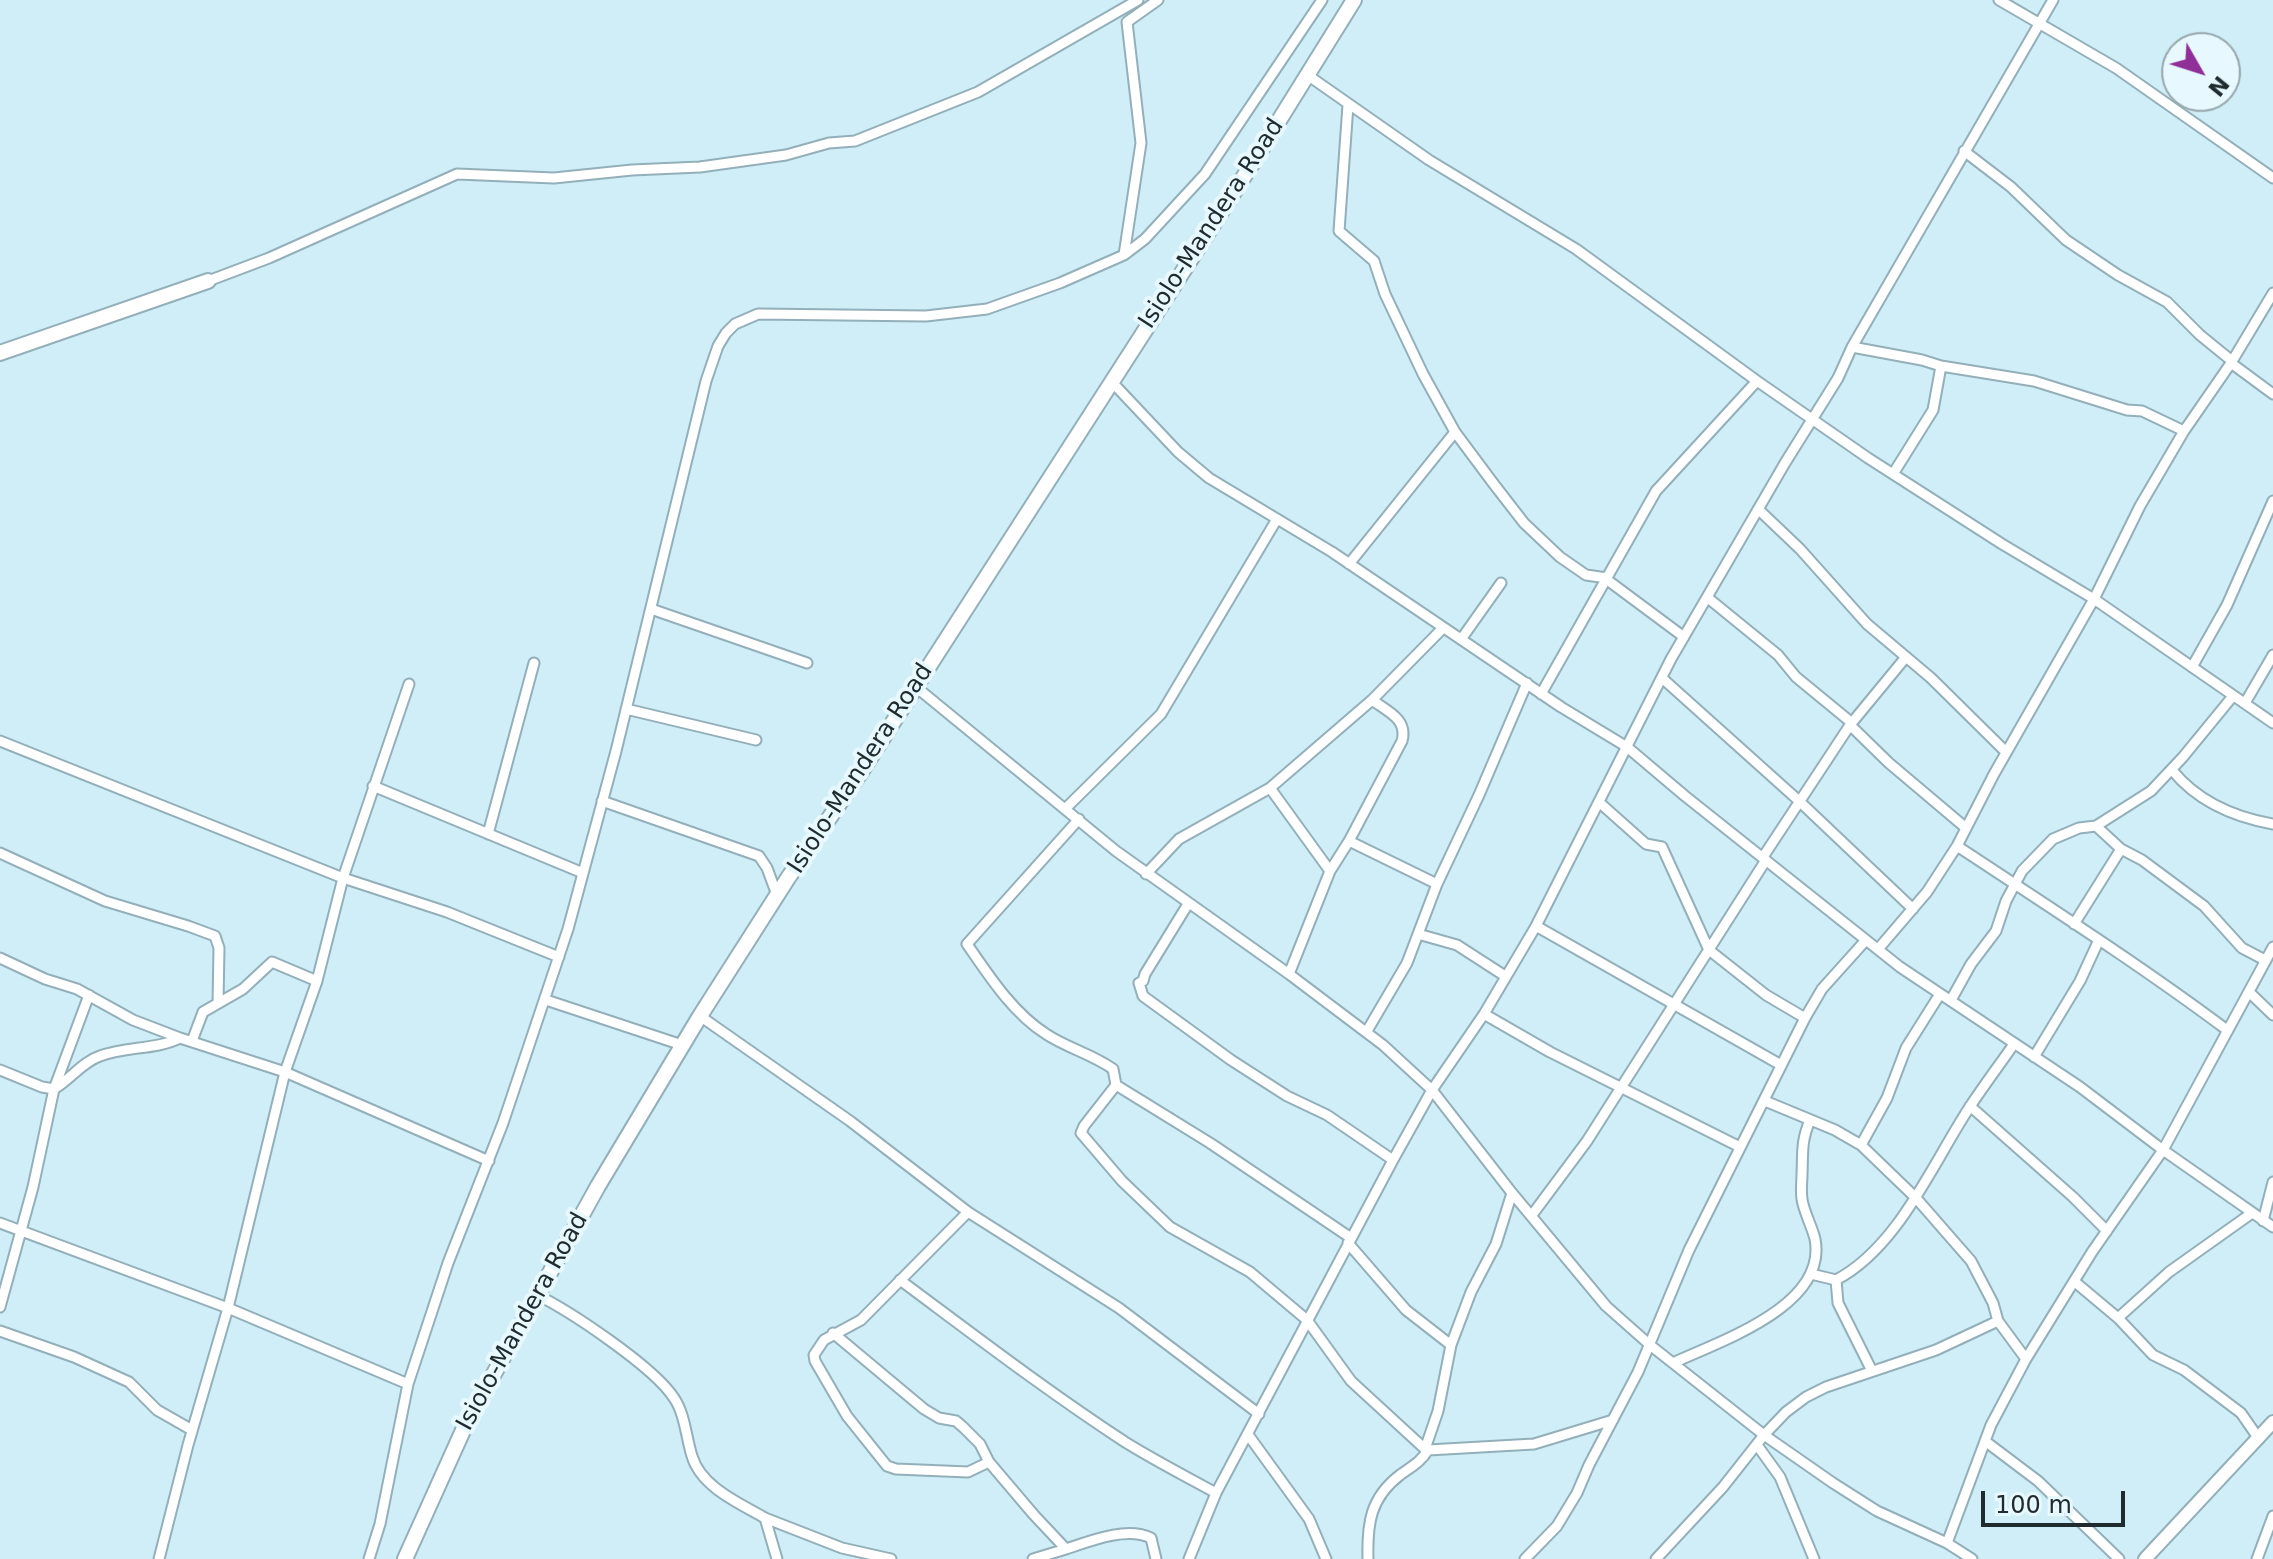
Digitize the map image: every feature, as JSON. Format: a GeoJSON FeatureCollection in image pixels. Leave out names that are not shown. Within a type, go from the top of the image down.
{"type":"FeatureCollection","features":[{"type":"Feature","properties":{"kind":"highway","name":"Isiolo-Mandera Road"},"geometry":{"type":"LineString","coordinates":[[405,1559],[465,1426],[598,1186],[682,1045],[777,895],[916,687],[1354,0]]}},
{"type":"Feature","properties":{"kind":"highway"},"geometry":{"type":"LineString","coordinates":[[0,353],[208,281]]}},
{"type":"Feature","properties":{"kind":"main road"},"geometry":{"type":"LineString","coordinates":[[2145,1559],[2273,1422]]}},
{"type":"Feature","properties":{"kind":"street"},"geometry":{"type":"LineString","coordinates":[[208,281],[269,258],[457,174],[554,178],[700,167],[855,141],[978,92],[1138,0]]}},
{"type":"Feature","properties":{"kind":"street"},"geometry":{"type":"LineString","coordinates":[[1124,255],[1141,143],[1127,22],[1158,0]]}},
{"type":"Feature","properties":{"kind":"street"},"geometry":{"type":"LineString","coordinates":[[369,1559],[380,1524],[408,1384],[448,1263],[489,1161],[559,957],[626,709],[706,381],[718,346],[735,324],[770,313],[926,316],[987,309],[1060,283],[1124,255],[1145,239],[1205,174],[1322,0]]}},
{"type":"Feature","properties":{"kind":"street"},"geometry":{"type":"LineString","coordinates":[[1999,0],[2116,68],[2273,178]]}},
{"type":"Feature","properties":{"kind":"street"},"geometry":{"type":"LineString","coordinates":[[1189,1559],[1216,1493],[1393,1160],[1432,1090],[1484,1014],[1536,926],[1684,637],[1838,378],[1852,347],[2053,0]]}},
{"type":"Feature","properties":{"kind":"street"},"geometry":{"type":"LineString","coordinates":[[1306,74],[1429,160],[1576,249],[1811,420],[2015,552],[2094,599],[2273,723]]}},
{"type":"Feature","properties":{"kind":"street"},"geometry":{"type":"LineString","coordinates":[[1348,105],[1339,231],[1374,261],[1385,294],[1455,432],[1524,523],[1551,550],[1586,575],[1607,578],[1684,637]]}},
{"type":"Feature","properties":{"kind":"street"},"geometry":{"type":"LineString","coordinates":[[1964,151],[2011,187],[2066,240],[2118,275],[2167,302],[2200,335],[2273,394]]}},
{"type":"Feature","properties":{"kind":"street"},"geometry":{"type":"LineString","coordinates":[[1879,948],[1913,909],[1957,846],[2006,752],[2094,599],[2140,506],[2184,431],[2232,362],[2273,293]]}},
{"type":"Feature","properties":{"kind":"street"},"geometry":{"type":"LineString","coordinates":[[1852,347],[2056,387],[2127,410],[2142,411],[2184,431]]}},
{"type":"Feature","properties":{"kind":"street"},"geometry":{"type":"LineString","coordinates":[[1893,474],[1933,410],[1941,366]]}},
{"type":"Feature","properties":{"kind":"street"},"geometry":{"type":"LineString","coordinates":[[1111,381],[1193,466],[1349,564],[1541,694],[1627,747],[1900,967],[2080,1087],[2268,1224],[2273,1182]]}},
{"type":"Feature","properties":{"kind":"street"},"geometry":{"type":"LineString","coordinates":[[1541,694],[1656,491],[1757,381]]}},
{"type":"Feature","properties":{"kind":"street"},"geometry":{"type":"LineString","coordinates":[[1349,564],[1455,432]]}},
{"type":"Feature","properties":{"kind":"street"},"geometry":{"type":"LineString","coordinates":[[2192,667],[2227,605],[2273,501]]}},
{"type":"Feature","properties":{"kind":"street"},"geometry":{"type":"LineString","coordinates":[[1758,509],[1800,549],[1867,624],[2006,752]]}},
{"type":"Feature","properties":{"kind":"street"},"geometry":{"type":"LineString","coordinates":[[1066,808],[1161,714],[1277,519]]}},
{"type":"Feature","properties":{"kind":"street"},"geometry":{"type":"LineString","coordinates":[[1462,638],[1501,583]]}},
{"type":"Feature","properties":{"kind":"street"},"geometry":{"type":"LineString","coordinates":[[1708,598],[1778,655],[1791,672],[1851,724],[1889,763],[1966,828]]}},
{"type":"Feature","properties":{"kind":"street"},"geometry":{"type":"LineString","coordinates":[[651,609],[807,663]]}},
{"type":"Feature","properties":{"kind":"street"},"geometry":{"type":"LineString","coordinates":[[1146,874],[1179,839],[1270,788],[1372,700],[1443,628]]}},
{"type":"Feature","properties":{"kind":"street"},"geometry":{"type":"LineString","coordinates":[[2245,703],[2273,655]]}},
{"type":"Feature","properties":{"kind":"street"},"geometry":{"type":"LineString","coordinates":[[1532,1215],[1587,1141],[1674,1006],[1798,800],[1851,724],[1906,657]]}},
{"type":"Feature","properties":{"kind":"street"},"geometry":{"type":"LineString","coordinates":[[488,834],[534,663]]}},
{"type":"Feature","properties":{"kind":"street"},"geometry":{"type":"LineString","coordinates":[[1662,678],[1913,909]]}},
{"type":"Feature","properties":{"kind":"street"},"geometry":{"type":"LineString","coordinates":[[1367,1031],[1400,977],[1437,884],[1527,683]]}},
{"type":"Feature","properties":{"kind":"street"},"geometry":{"type":"LineString","coordinates":[[159,1559],[228,1308],[285,1072],[317,981],[343,878],[409,684]]}},
{"type":"Feature","properties":{"kind":"street"},"geometry":{"type":"LineString","coordinates":[[916,687],[1146,874],[1367,1031],[1432,1090],[1606,1306],[1650,1345],[1764,1435],[1877,1511],[1947,1543],[1972,1559]]}},
{"type":"Feature","properties":{"kind":"street"},"geometry":{"type":"LineString","coordinates":[[1951,1000],[1971,964],[1996,931],[2014,884],[2035,856],[2053,839],[2079,828],[2096,826],[2141,799],[2172,770],[2233,696]]}},
{"type":"Feature","properties":{"kind":"street"},"geometry":{"type":"LineString","coordinates":[[1289,974],[1330,871],[1349,841],[1404,734],[1399,719],[1372,700]]}},
{"type":"Feature","properties":{"kind":"street"},"geometry":{"type":"LineString","coordinates":[[626,709],[756,740]]}},
{"type":"Feature","properties":{"kind":"street"},"geometry":{"type":"LineString","coordinates":[[0,741],[343,878],[435,908],[559,957]]}},
{"type":"Feature","properties":{"kind":"street"},"geometry":{"type":"LineString","coordinates":[[2172,770],[2187,788],[2222,810],[2273,824]]}},
{"type":"Feature","properties":{"kind":"street"},"geometry":{"type":"LineString","coordinates":[[373,786],[583,873]]}},
{"type":"Feature","properties":{"kind":"street"},"geometry":{"type":"LineString","coordinates":[[1270,788],[1330,871]]}},
{"type":"Feature","properties":{"kind":"street"},"geometry":{"type":"LineString","coordinates":[[602,801],[759,856],[777,895]]}},
{"type":"Feature","properties":{"kind":"street"},"geometry":{"type":"LineString","coordinates":[[1600,803],[1646,844],[1662,847],[1709,950],[1766,995],[1805,1018]]}},
{"type":"Feature","properties":{"kind":"street"},"geometry":{"type":"LineString","coordinates":[[1079,819],[967,944],[1018,1011],[1046,1035],[1113,1069],[1116,1085],[1210,1143],[1350,1241],[1406,1310],[1451,1345]]}},
{"type":"Feature","properties":{"kind":"street"},"geometry":{"type":"LineString","coordinates":[[2096,826],[2121,849],[2142,860],[2186,892],[2214,916],[2242,948],[2265,960]]}},
{"type":"Feature","properties":{"kind":"street"},"geometry":{"type":"LineString","coordinates":[[1349,841],[1437,884]]}},
{"type":"Feature","properties":{"kind":"street"},"geometry":{"type":"LineString","coordinates":[[1957,846],[2150,974],[2227,1030]]}},
{"type":"Feature","properties":{"kind":"street"},"geometry":{"type":"LineString","coordinates":[[2074,924],[2121,849]]}},
{"type":"Feature","properties":{"kind":"street"},"geometry":{"type":"LineString","coordinates":[[0,853],[105,901],[215,936],[219,948],[218,1003]]}},
{"type":"Feature","properties":{"kind":"street"},"geometry":{"type":"LineString","coordinates":[[1188,904],[1139,983],[1143,996],[1231,1060],[1287,1096],[1327,1115],[1393,1160]]}},
{"type":"Feature","properties":{"kind":"street"},"geometry":{"type":"LineString","coordinates":[[1536,926],[1781,1065]]}},
{"type":"Feature","properties":{"kind":"street"},"geometry":{"type":"LineString","coordinates":[[1418,934],[1457,945],[1505,976]]}},
{"type":"Feature","properties":{"kind":"street"},"geometry":{"type":"LineString","coordinates":[[1525,1559],[1569,1510],[1650,1345],[1689,1250],[1805,1018],[1822,989],[1866,940]]}},
{"type":"Feature","properties":{"kind":"street"},"geometry":{"type":"LineString","coordinates":[[2034,1057],[2080,981],[2098,942]]}},
{"type":"Feature","properties":{"kind":"street"},"geometry":{"type":"LineString","coordinates":[[1947,1543],[1985,1441],[2026,1359],[2107,1231],[2163,1150],[2272,950]]}},
{"type":"Feature","properties":{"kind":"street"},"geometry":{"type":"LineString","coordinates":[[0,958],[89,995],[133,1020],[285,1072],[489,1161]]}},
{"type":"Feature","properties":{"kind":"street"},"geometry":{"type":"LineString","coordinates":[[192,1041],[203,1012],[243,989],[272,962],[317,981]]}},
{"type":"Feature","properties":{"kind":"street"},"geometry":{"type":"LineString","coordinates":[[2249,992],[2273,1015]]}},
{"type":"Feature","properties":{"kind":"street"},"geometry":{"type":"LineString","coordinates":[[1861,1145],[1887,1098],[1906,1048],[1940,994]]}},
{"type":"Feature","properties":{"kind":"street"},"geometry":{"type":"LineString","coordinates":[[0,1307],[52,1108],[54,1089],[89,995]]}},
{"type":"Feature","properties":{"kind":"street"},"geometry":{"type":"LineString","coordinates":[[546,1000],[682,1045]]}},
{"type":"Feature","properties":{"kind":"street"},"geometry":{"type":"LineString","coordinates":[[1484,1014],[1550,1052],[1740,1147]]}},
{"type":"Feature","properties":{"kind":"street"},"geometry":{"type":"LineString","coordinates":[[700,1016],[850,1121],[968,1212],[1119,1308],[1259,1414]]}},
{"type":"Feature","properties":{"kind":"street"},"geometry":{"type":"LineString","coordinates":[[0,1070],[54,1089],[97,1056],[168,1044],[180,1038]]}},
{"type":"Feature","properties":{"kind":"street"},"geometry":{"type":"LineString","coordinates":[[1811,1274],[1836,1280],[1869,1257],[1916,1198],[1970,1106],[2014,1044]]}},
{"type":"Feature","properties":{"kind":"street"},"geometry":{"type":"LineString","coordinates":[[1116,1085],[1084,1126],[1081,1132],[1084,1137],[1122,1181],[1170,1227],[1250,1272],[1307,1320],[1351,1381],[1426,1450],[1534,1444],[1613,1420]]}},
{"type":"Feature","properties":{"kind":"street"},"geometry":{"type":"LineString","coordinates":[[1765,1101],[1835,1130],[1861,1145],[1916,1198],[1971,1261],[1993,1303],[1998,1321],[2026,1359]]}},
{"type":"Feature","properties":{"kind":"street"},"geometry":{"type":"LineString","coordinates":[[1970,1106],[2107,1231]]}},
{"type":"Feature","properties":{"kind":"street"},"geometry":{"type":"LineString","coordinates":[[1673,1363],[1787,1305],[1811,1274],[1816,1256],[1815,1239],[1801,1191],[1802,1140],[1810,1120]]}},
{"type":"Feature","properties":{"kind":"street"},"geometry":{"type":"LineString","coordinates":[[1368,1559],[1367,1524],[1378,1501],[1390,1483],[1422,1459],[1426,1450],[1435,1424],[1451,1345],[1471,1292],[1496,1244],[1512,1193]]}},
{"type":"Feature","properties":{"kind":"street"},"geometry":{"type":"LineString","coordinates":[[968,1212],[861,1320],[833,1333],[819,1345],[814,1355],[847,1416],[887,1466],[968,1472],[989,1462]]}},
{"type":"Feature","properties":{"kind":"street"},"geometry":{"type":"LineString","coordinates":[[2118,1318],[2169,1272],[2252,1213]]}},
{"type":"Feature","properties":{"kind":"street"},"geometry":{"type":"LineString","coordinates":[[0,1223],[228,1308],[408,1384]]}},
{"type":"Feature","properties":{"kind":"street"},"geometry":{"type":"LineString","coordinates":[[900,1280],[994,1351],[1128,1444],[1216,1493]]}},
{"type":"Feature","properties":{"kind":"street"},"geometry":{"type":"LineString","coordinates":[[1836,1280],[1838,1303],[1872,1371]]}},
{"type":"Feature","properties":{"kind":"street"},"geometry":{"type":"LineString","coordinates":[[2075,1282],[2118,1318],[2153,1355],[2184,1370],[2241,1413],[2259,1439]]}},
{"type":"Feature","properties":{"kind":"street"},"geometry":{"type":"LineString","coordinates":[[537,1295],[563,1308],[670,1393],[679,1409],[693,1459],[700,1472],[716,1488],[765,1518],[842,1548],[891,1559]]}},
{"type":"Feature","properties":{"kind":"street"},"geometry":{"type":"LineString","coordinates":[[1656,1559],[1723,1487],[1764,1435],[1806,1397],[1936,1350],[1998,1321]]}},
{"type":"Feature","properties":{"kind":"street"},"geometry":{"type":"LineString","coordinates":[[0,1331],[74,1357],[129,1382],[157,1410],[192,1430]]}},
{"type":"Feature","properties":{"kind":"street"},"geometry":{"type":"LineString","coordinates":[[833,1333],[924,1409],[939,1418],[959,1423],[980,1444],[989,1462],[1066,1549]]}},
{"type":"Feature","properties":{"kind":"street"},"geometry":{"type":"LineString","coordinates":[[1249,1436],[1309,1519],[1326,1559]]}},
{"type":"Feature","properties":{"kind":"street"},"geometry":{"type":"LineString","coordinates":[[1985,1441],[2038,1481],[2119,1559]]}},
{"type":"Feature","properties":{"kind":"street"},"geometry":{"type":"LineString","coordinates":[[1757,1445],[1780,1477],[1814,1559]]}},
{"type":"Feature","properties":{"kind":"street"},"geometry":{"type":"LineString","coordinates":[[2257,1559],[2273,1516]]}},
{"type":"Feature","properties":{"kind":"street"},"geometry":{"type":"LineString","coordinates":[[765,1518],[777,1559]]}},
{"type":"Feature","properties":{"kind":"street"},"geometry":{"type":"LineString","coordinates":[[2268,1528],[2268,1537],[2273,1542]]}},
{"type":"Feature","properties":{"kind":"street"},"geometry":{"type":"LineString","coordinates":[[1033,1559],[1092,1540],[1136,1533],[1151,1538],[1156,1559]]}}]}
